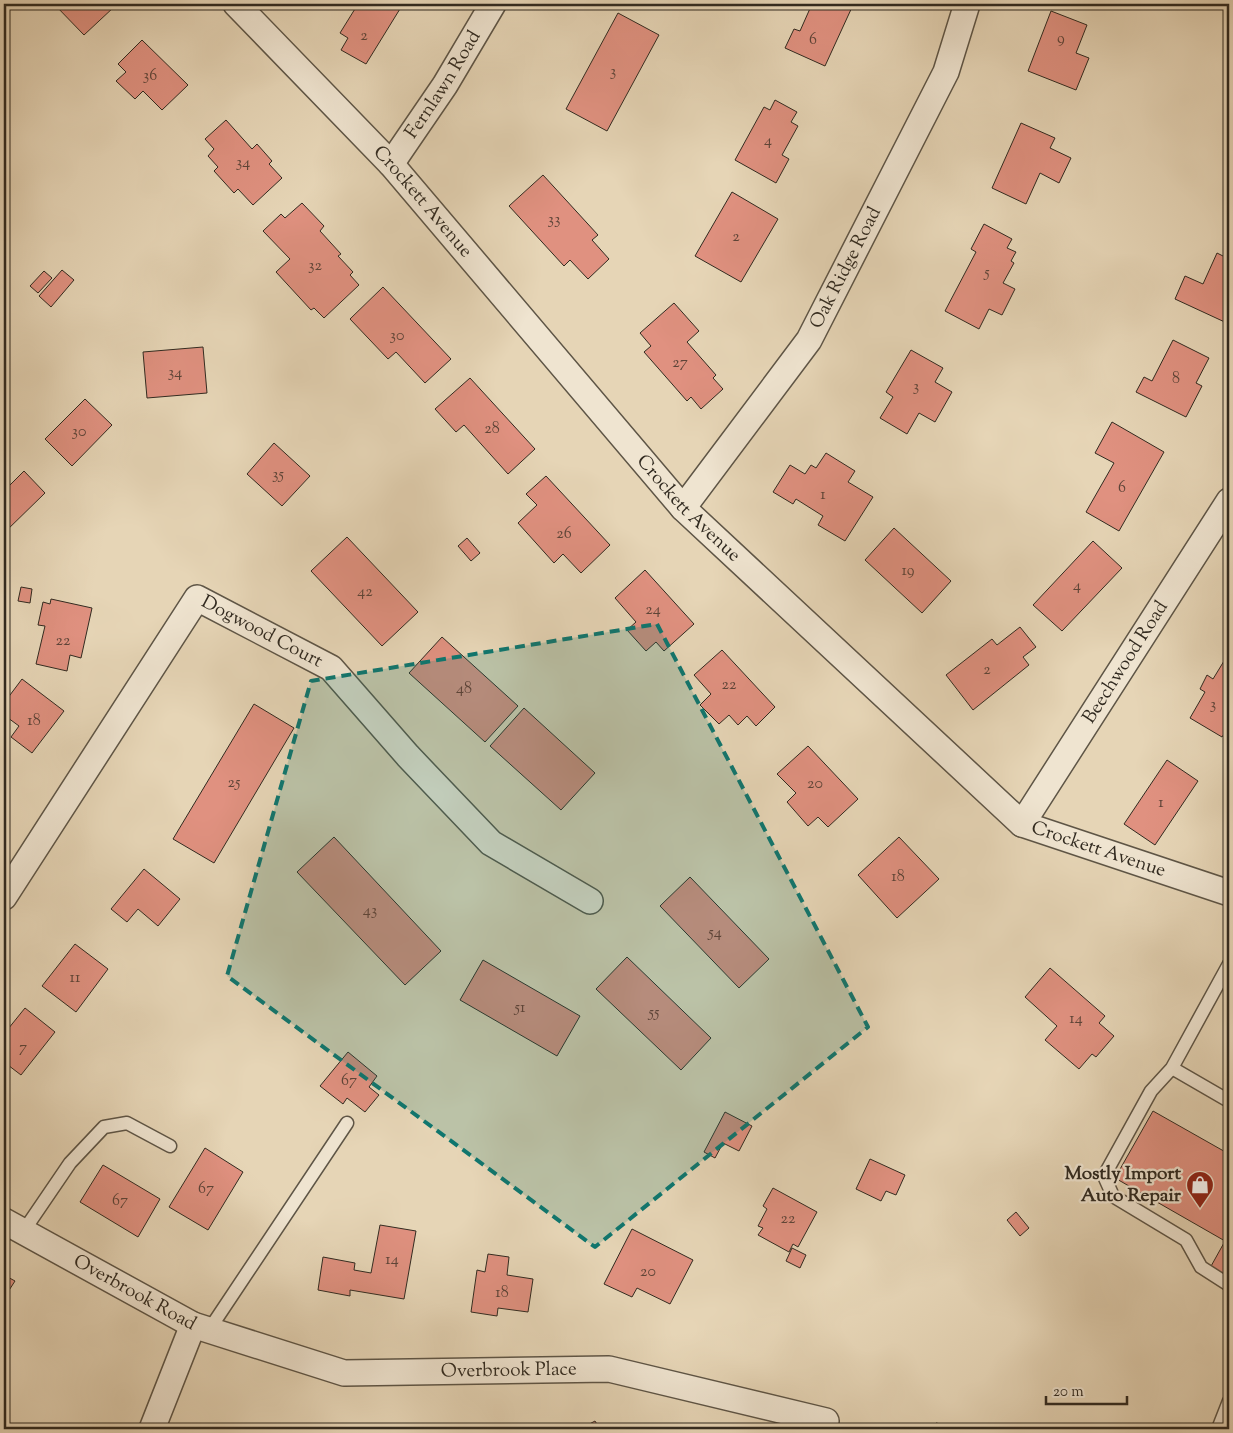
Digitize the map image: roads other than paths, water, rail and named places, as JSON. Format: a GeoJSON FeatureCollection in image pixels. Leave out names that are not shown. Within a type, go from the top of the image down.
{"type":"FeatureCollection","features":[{"type":"Feature","properties":{"kind":"street","name":"Crockett Avenue"},"geometry":{"type":"LineString","coordinates":[[236,4],[390,164],[683,508],[1022,824],[1229,893]]}},
{"type":"Feature","properties":{"kind":"street","name":"Fernlawn Road"},"geometry":{"type":"LineString","coordinates":[[390,164],[445,85],[493,4]]}},
{"type":"Feature","properties":{"kind":"street","name":"Oak Ridge Road"},"geometry":{"type":"LineString","coordinates":[[683,508],[808,340],[946,72],[967,4]]}},
{"type":"Feature","properties":{"kind":"street","name":"Beechwood Road"},"geometry":{"type":"LineString","coordinates":[[1022,824],[1229,501]]}},
{"type":"Feature","properties":{"kind":"street","name":"Dogwood Court"},"geometry":{"type":"LineString","coordinates":[[4,897],[197,598],[331,668],[408,756],[491,843],[590,901]]}},
{"type":"Feature","properties":{"kind":"street","name":"Overbrook Road"},"geometry":{"type":"LineString","coordinates":[[14,1227],[201,1327],[152,1429]]}},
{"type":"Feature","properties":{"kind":"street","name":"Overbrook Place"},"geometry":{"type":"LineString","coordinates":[[201,1327],[344,1374],[609,1370],[826,1421]]}},
{"type":"Feature","properties":{"kind":"lane"},"geometry":{"type":"LineString","coordinates":[[1229,964],[1172,1068],[1151,1091],[1104,1176],[1113,1196],[1186,1240],[1201,1267],[1229,1285]]}},
{"type":"Feature","properties":{"kind":"lane"},"geometry":{"type":"LineString","coordinates":[[1172,1068],[1229,1100]]}},
{"type":"Feature","properties":{"kind":"lane"},"geometry":{"type":"LineString","coordinates":[[201,1327],[347,1122]]}},
{"type":"Feature","properties":{"kind":"lane"},"geometry":{"type":"LineString","coordinates":[[14,1227],[104,1127],[127,1123],[170,1146]]}},
{"type":"Feature","properties":{"kind":"lane"},"geometry":{"type":"LineString","coordinates":[[1218,1429],[1229,1401]]}},
{"type":"Feature","properties":{"kind":"place","name":"Mostly Import Auto Repair"},"geometry":{"type":"Point","coordinates":[1200,1209]}}]}
